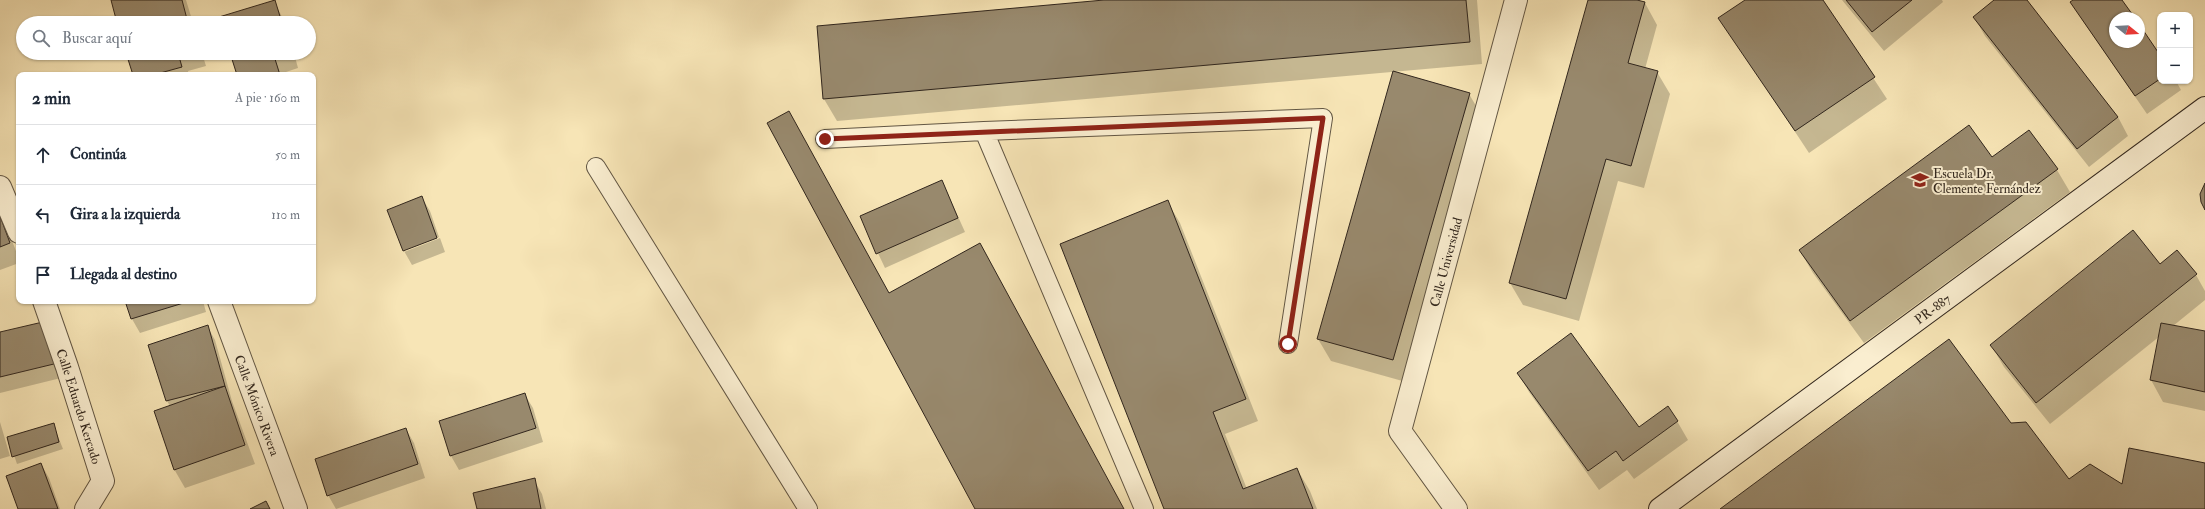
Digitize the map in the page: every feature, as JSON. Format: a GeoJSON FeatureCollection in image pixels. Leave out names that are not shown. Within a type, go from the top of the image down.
{"type":"FeatureCollection","features":[{"type":"Feature","properties":{"kind":"street","name":"Calle Universidad"},"geometry":{"type":"LineString","coordinates":[[1456,509],[1400,431],[1516,0]]}},
{"type":"Feature","properties":{"kind":"street","name":"PR-887"},"geometry":{"type":"LineString","coordinates":[[1660,509],[2205,108]]}},
{"type":"Feature","properties":{"kind":"street"},"geometry":{"type":"LineString","coordinates":[[0,187],[16,225]]}},
{"type":"Feature","properties":{"kind":"street","name":"Calle Eduardo Kercado"},"geometry":{"type":"LineString","coordinates":[[45,304],[65,361],[103,481],[86,509]]}},
{"type":"Feature","properties":{"kind":"street","name":"Calle Mónico Rivera"},"geometry":{"type":"LineString","coordinates":[[220,304],[296,509]]}},
{"type":"Feature","properties":{"kind":"lane"},"geometry":{"type":"LineString","coordinates":[[825,139],[1323,118],[1288,344]]}},
{"type":"Feature","properties":{"kind":"lane"},"geometry":{"type":"LineString","coordinates":[[984,132],[1144,509]]}},
{"type":"Feature","properties":{"kind":"lane"},"geometry":{"type":"LineString","coordinates":[[596,167],[808,509]]}},
{"type":"Feature","properties":{"kind":"building"},"geometry":{"type":"Polygon","coordinates":[[[111,0],[182,0],[186,16],[115,16],[111,0]]]}},
{"type":"Feature","properties":{"kind":"building"},"geometry":{"type":"Polygon","coordinates":[[[275,0],[280,16],[222,16],[275,0]]]}},
{"type":"Feature","properties":{"kind":"building"},"geometry":{"type":"Polygon","coordinates":[[[1104,0],[1466,0],[1470,42],[823,99],[817,26],[1104,0]]]}},
{"type":"Feature","properties":{"kind":"building"},"geometry":{"type":"Polygon","coordinates":[[[1588,0],[1637,0],[1645,2],[1628,63],[1658,71],[1631,166],[1606,159],[1566,299],[1509,283],[1588,0]]]}},
{"type":"Feature","properties":{"kind":"building"},"geometry":{"type":"Polygon","coordinates":[[[1745,0],[1823,0],[1875,77],[1795,131],[1718,18],[1745,0]]]}},
{"type":"Feature","properties":{"kind":"building"},"geometry":{"type":"Polygon","coordinates":[[[1846,0],[1912,0],[1872,32],[1846,0]]]}},
{"type":"Feature","properties":{"kind":"building"},"geometry":{"type":"Polygon","coordinates":[[[1994,0],[2027,0],[2118,117],[2077,149],[1973,17],[1994,0]]]}},
{"type":"Feature","properties":{"kind":"building"},"geometry":{"type":"Polygon","coordinates":[[[2073,0],[2122,0],[2131,12],[2109,12],[2109,48],[2145,48],[2145,33],[2157,51],[2157,81],[2135,96],[2070,2],[2073,0]]]}},
{"type":"Feature","properties":{"kind":"building"},"geometry":{"type":"Polygon","coordinates":[[[128,60],[180,60],[182,67],[164,72],[132,72],[128,60]]]}},
{"type":"Feature","properties":{"kind":"building"},"geometry":{"type":"Polygon","coordinates":[[[232,60],[275,60],[279,72],[236,72],[232,60]]]}},
{"type":"Feature","properties":{"kind":"building"},"geometry":{"type":"Polygon","coordinates":[[[1393,71],[1470,93],[1393,360],[1317,339],[1393,71]]]}},
{"type":"Feature","properties":{"kind":"building"},"geometry":{"type":"Polygon","coordinates":[[[789,111],[889,293],[980,243],[1124,509],[975,509],[767,123],[789,111]]]}},
{"type":"Feature","properties":{"kind":"building"},"geometry":{"type":"Polygon","coordinates":[[[1969,125],[1992,157],[2029,130],[2058,169],[1850,321],[1799,250],[1969,125]]]}},
{"type":"Feature","properties":{"kind":"building"},"geometry":{"type":"Polygon","coordinates":[[[942,180],[958,218],[876,254],[860,216],[942,180]]]}},
{"type":"Feature","properties":{"kind":"building"},"geometry":{"type":"Polygon","coordinates":[[[2205,183],[2205,210],[2201,202],[2200,194],[2205,183]]]}},
{"type":"Feature","properties":{"kind":"building"},"geometry":{"type":"Polygon","coordinates":[[[422,196],[437,238],[403,251],[387,210],[422,196]]]}},
{"type":"Feature","properties":{"kind":"building"},"geometry":{"type":"Polygon","coordinates":[[[1168,200],[1246,399],[1213,412],[1243,489],[1297,468],[1313,509],[1164,509],[1060,244],[1168,200]]]}},
{"type":"Feature","properties":{"kind":"building"},"geometry":{"type":"Polygon","coordinates":[[[0,216],[10,243],[0,247],[0,216]]]}},
{"type":"Feature","properties":{"kind":"building"},"geometry":{"type":"Polygon","coordinates":[[[2133,230],[2160,264],[2177,250],[2197,274],[2036,403],[1990,345],[2133,230]]]}},
{"type":"Feature","properties":{"kind":"building"},"geometry":{"type":"Polygon","coordinates":[[[126,304],[180,304],[131,319],[126,304]]]}},
{"type":"Feature","properties":{"kind":"building"},"geometry":{"type":"Polygon","coordinates":[[[47,321],[58,363],[0,377],[0,332],[47,321]]]}},
{"type":"Feature","properties":{"kind":"building"},"geometry":{"type":"Polygon","coordinates":[[[2161,323],[2205,331],[2205,392],[2150,380],[2161,323]]]}},
{"type":"Feature","properties":{"kind":"building"},"geometry":{"type":"Polygon","coordinates":[[[208,325],[225,386],[166,401],[148,345],[208,325]]]}},
{"type":"Feature","properties":{"kind":"building"},"geometry":{"type":"Polygon","coordinates":[[[1571,333],[1639,427],[1668,406],[1678,421],[1623,461],[1616,451],[1588,471],[1517,373],[1571,333]]]}},
{"type":"Feature","properties":{"kind":"building"},"geometry":{"type":"Polygon","coordinates":[[[1949,339],[2011,423],[2026,422],[2069,479],[2090,464],[2122,484],[2129,448],[2205,463],[2205,509],[1720,509],[1949,339]]]}},
{"type":"Feature","properties":{"kind":"building"},"geometry":{"type":"Polygon","coordinates":[[[225,386],[245,445],[174,470],[154,411],[225,386]]]}},
{"type":"Feature","properties":{"kind":"building"},"geometry":{"type":"Polygon","coordinates":[[[525,393],[536,428],[450,456],[439,421],[525,393]]]}},
{"type":"Feature","properties":{"kind":"building"},"geometry":{"type":"Polygon","coordinates":[[[54,423],[59,442],[12,457],[7,437],[54,423]]]}},
{"type":"Feature","properties":{"kind":"building"},"geometry":{"type":"Polygon","coordinates":[[[406,428],[418,464],[327,496],[315,459],[406,428]]]}},
{"type":"Feature","properties":{"kind":"building"},"geometry":{"type":"Polygon","coordinates":[[[41,463],[58,509],[18,509],[6,476],[41,463]]]}},
{"type":"Feature","properties":{"kind":"building"},"geometry":{"type":"Polygon","coordinates":[[[535,478],[541,509],[477,509],[473,493],[535,478]]]}},
{"type":"Feature","properties":{"kind":"building"},"geometry":{"type":"Polygon","coordinates":[[[266,501],[270,509],[250,509],[266,501]]]}},
{"type":"Feature","properties":{"kind":"place","name":"Escuela Dr. Clemente Fernández"},"geometry":{"type":"Point","coordinates":[1920,180]}},
{"type":"Feature","properties":{"kind":"route"},"geometry":{"type":"LineString","coordinates":[[825,139],[1323,118],[1288,344]]}}]}
